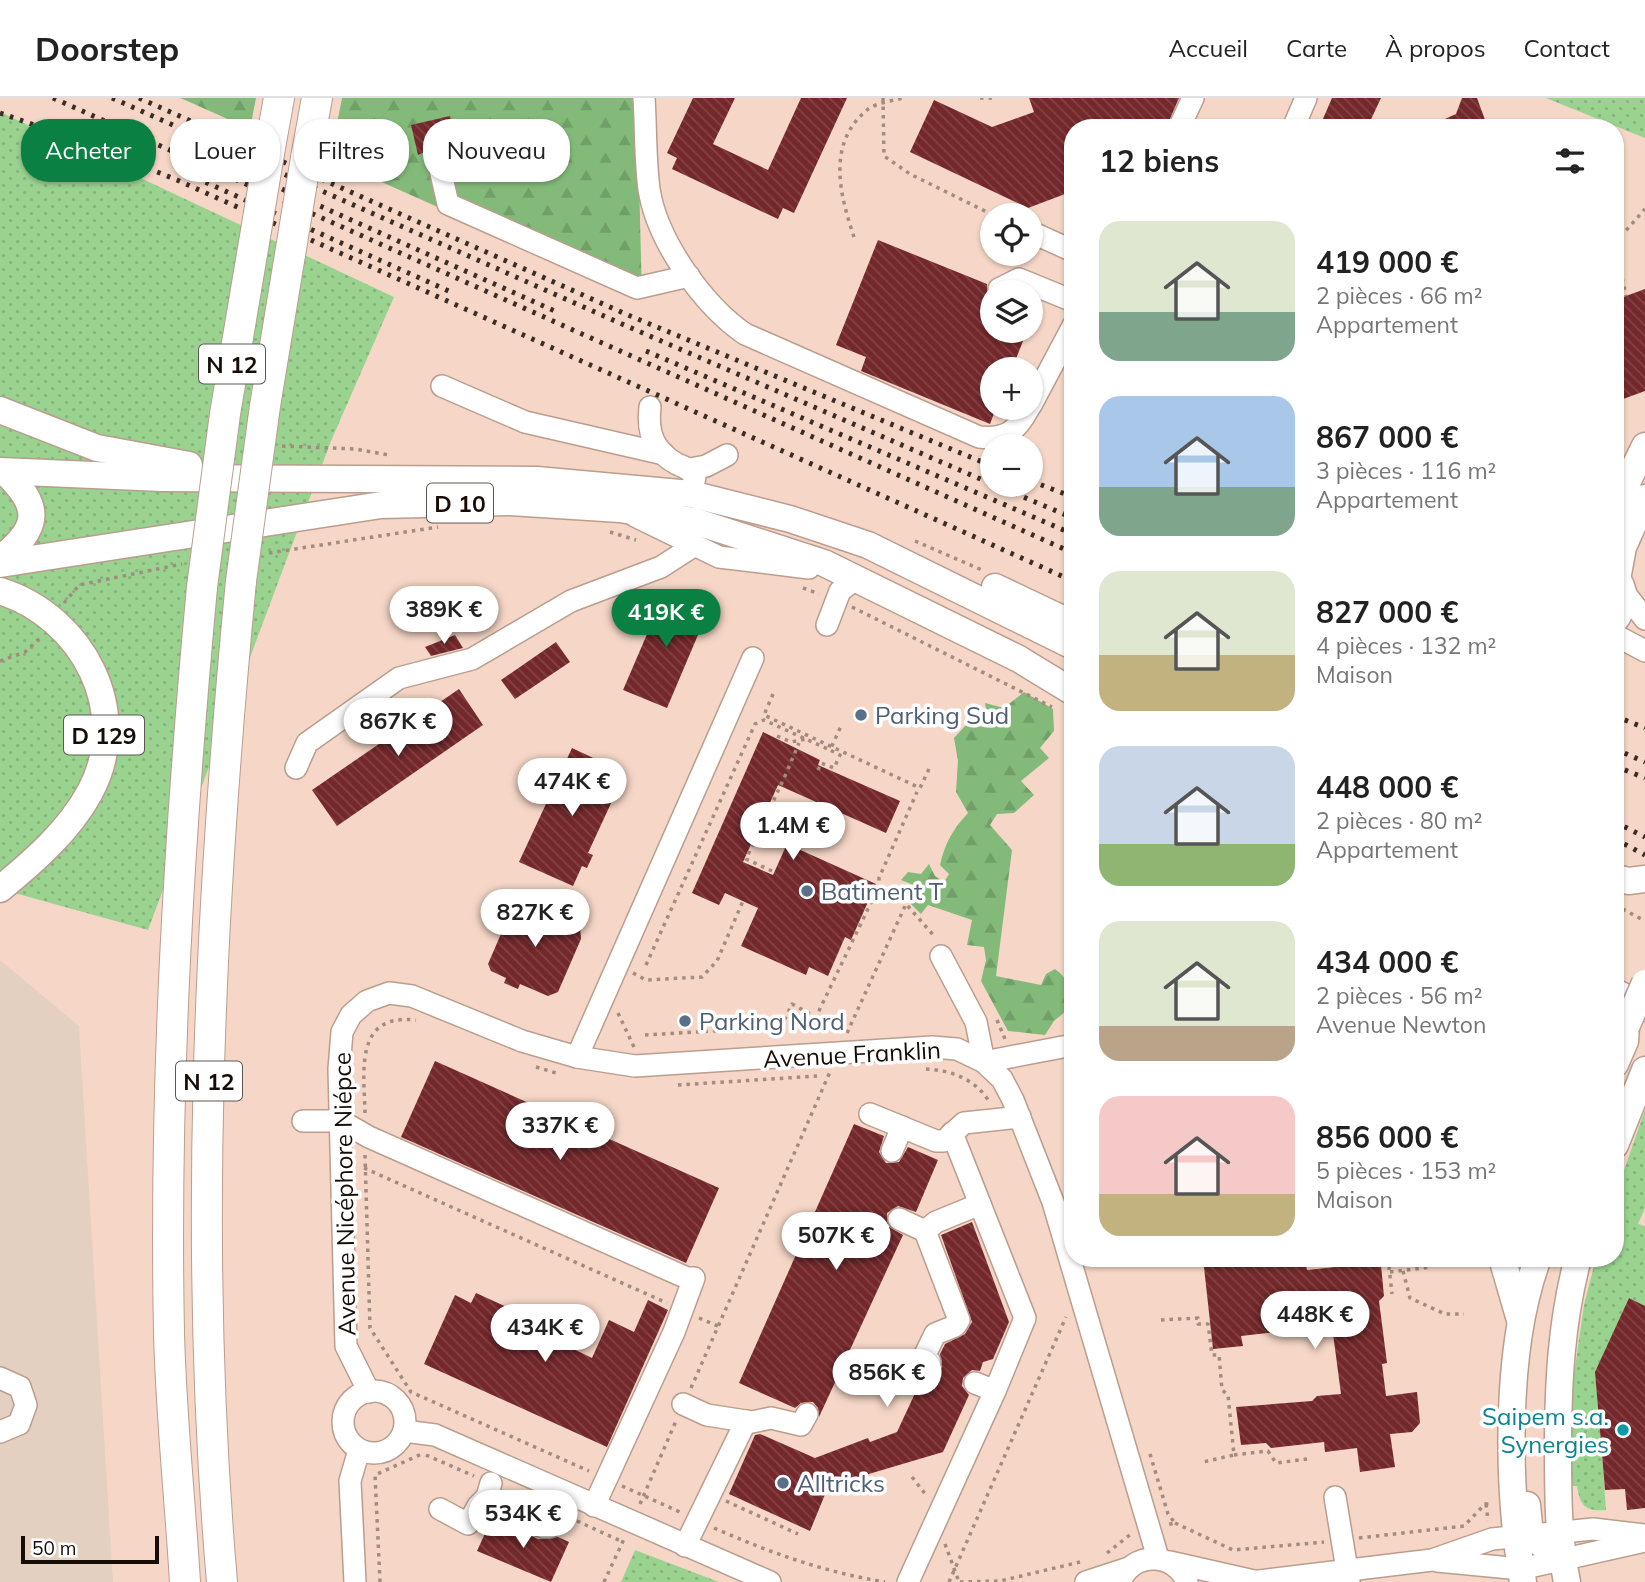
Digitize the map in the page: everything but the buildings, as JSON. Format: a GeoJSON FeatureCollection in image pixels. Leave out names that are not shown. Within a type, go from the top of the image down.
{"type":"FeatureCollection","features":[{"type":"Feature","properties":{"kind":"highway","name":"N 12"},"geometry":{"type":"LineString","coordinates":[[185,1582],[169,1335],[169,1130],[174,960],[197,575],[279,98]]}},
{"type":"Feature","properties":{"kind":"highway","name":"N 12"},"geometry":{"type":"LineString","coordinates":[[222,1582],[209,1352],[209,1092],[217,873],[242,581],[273,352],[317,98]]}},
{"type":"Feature","properties":{"kind":"highway"},"geometry":{"type":"LineString","coordinates":[[216,1512],[236,1565],[237,1582]]}},
{"type":"Feature","properties":{"kind":"main road","name":"D 10"},"geometry":{"type":"LineString","coordinates":[[0,410],[97,448],[288,480],[690,481],[868,545],[932,558],[1064,620]]}},
{"type":"Feature","properties":{"kind":"main road"},"geometry":{"type":"LineString","coordinates":[[1624,489],[1645,446]]}},
{"type":"Feature","properties":{"kind":"main road"},"geometry":{"type":"LineString","coordinates":[[3,471],[288,480]]}},
{"type":"Feature","properties":{"kind":"main road"},"geometry":{"type":"LineString","coordinates":[[0,561],[26,537],[31,514],[24,491],[3,471]]}},
{"type":"Feature","properties":{"kind":"main road"},"geometry":{"type":"LineString","coordinates":[[1624,545],[1645,498]]}},
{"type":"Feature","properties":{"kind":"main road","name":"D 10"},"geometry":{"type":"LineString","coordinates":[[0,561],[381,505],[510,502],[615,521],[694,521],[772,544],[857,578],[1019,659],[1064,699]]}},
{"type":"Feature","properties":{"kind":"main road","name":"D 10"},"geometry":{"type":"LineString","coordinates":[[868,545],[1064,642]]}},
{"type":"Feature","properties":{"kind":"main road","name":"D 129"},"geometry":{"type":"LineString","coordinates":[[0,591],[15,596],[68,632],[92,666],[104,709],[104,751],[90,791],[64,830],[0,889]]}},
{"type":"Feature","properties":{"kind":"main road"},"geometry":{"type":"LineString","coordinates":[[1624,880],[1645,879]]}},
{"type":"Feature","properties":{"kind":"main road"},"geometry":{"type":"LineString","coordinates":[[1624,976],[1645,985],[1624,1023]]}},
{"type":"Feature","properties":{"kind":"main road"},"geometry":{"type":"LineString","coordinates":[[1624,997],[1645,1008]]}},
{"type":"Feature","properties":{"kind":"main road"},"geometry":{"type":"LineString","coordinates":[[1624,1122],[1645,1069]]}},
{"type":"Feature","properties":{"kind":"main road"},"geometry":{"type":"LineString","coordinates":[[1505,1267],[1521,1325],[1528,1372],[1527,1502],[1522,1576]]}},
{"type":"Feature","properties":{"kind":"main road"},"geometry":{"type":"LineString","coordinates":[[1536,1267],[1521,1325],[1513,1404],[1513,1502],[1523,1536],[1558,1572]]}},
{"type":"Feature","properties":{"kind":"main road"},"geometry":{"type":"LineString","coordinates":[[1565,1267],[1570,1288]]}},
{"type":"Feature","properties":{"kind":"main road"},"geometry":{"type":"LineString","coordinates":[[1558,1572],[1558,1376],[1570,1288],[1576,1267]]}},
{"type":"Feature","properties":{"kind":"street"},"geometry":{"type":"LineString","coordinates":[[645,98],[650,191],[658,221],[689,276],[721,317],[745,334],[979,437],[1000,439],[1013,431],[1020,420]]}},
{"type":"Feature","properties":{"kind":"street"},"geometry":{"type":"LineString","coordinates":[[1184,119],[1193,98]]}},
{"type":"Feature","properties":{"kind":"street"},"geometry":{"type":"LineString","coordinates":[[1297,119],[1306,98]]}},
{"type":"Feature","properties":{"kind":"street"},"geometry":{"type":"LineString","coordinates":[[443,182],[448,204],[638,288],[689,276]]}},
{"type":"Feature","properties":{"kind":"street"},"geometry":{"type":"LineString","coordinates":[[1043,237],[1064,247]]}},
{"type":"Feature","properties":{"kind":"street"},"geometry":{"type":"LineString","coordinates":[[1043,289],[1064,297]]}},
{"type":"Feature","properties":{"kind":"street"},"geometry":{"type":"LineString","coordinates":[[1043,382],[1064,343]]}},
{"type":"Feature","properties":{"kind":"street"},"geometry":{"type":"LineString","coordinates":[[442,386],[525,422],[664,454]]}},
{"type":"Feature","properties":{"kind":"street"},"geometry":{"type":"LineString","coordinates":[[650,407],[649,434],[690,481],[706,466],[727,455]]}},
{"type":"Feature","properties":{"kind":"street"},"geometry":{"type":"LineString","coordinates":[[615,521],[719,557],[780,563],[857,578]]}},
{"type":"Feature","properties":{"kind":"street"},"geometry":{"type":"LineString","coordinates":[[296,768],[307,743],[399,678],[472,659],[571,601],[661,566],[692,547]]}},
{"type":"Feature","properties":{"kind":"street"},"geometry":{"type":"LineString","coordinates":[[827,625],[840,591],[857,578]]}},
{"type":"Feature","properties":{"kind":"street"},"geometry":{"type":"LineString","coordinates":[[1624,587],[1645,620]]}},
{"type":"Feature","properties":{"kind":"street"},"geometry":{"type":"LineString","coordinates":[[1624,634],[1645,637]]}},
{"type":"Feature","properties":{"kind":"street"},"geometry":{"type":"LineString","coordinates":[[1624,638],[1645,651]]}},
{"type":"Feature","properties":{"kind":"street"},"geometry":{"type":"LineString","coordinates":[[577,1056],[752,658]]}},
{"type":"Feature","properties":{"kind":"street"},"geometry":{"type":"LineString","coordinates":[[941,956],[976,1022],[984,1062],[1064,1047]]}},
{"type":"Feature","properties":{"kind":"street","name":"Avenue Franklin"},"geometry":{"type":"LineString","coordinates":[[342,1032],[351,1015],[367,1001],[389,993],[412,996],[522,1041],[577,1056],[635,1066],[932,1047],[957,1049],[984,1062],[1002,1079],[1020,1117],[1052,1202],[1064,1243]]}},
{"type":"Feature","properties":{"kind":"street","name":"Avenue Nicéphore Niépce"},"geometry":{"type":"LineString","coordinates":[[342,1032],[341,1121],[346,1346],[369,1391]]}},
{"type":"Feature","properties":{"kind":"street"},"geometry":{"type":"LineString","coordinates":[[870,1114],[936,1141],[944,1141],[964,1123],[1020,1117]]}},
{"type":"Feature","properties":{"kind":"street"},"geometry":{"type":"LineString","coordinates":[[303,1121],[341,1121],[369,1138],[687,1278],[694,1278],[594,1506]]}},
{"type":"Feature","properties":{"kind":"street"},"geometry":{"type":"LineString","coordinates":[[892,1152],[902,1127]]}},
{"type":"Feature","properties":{"kind":"street"},"geometry":{"type":"LineString","coordinates":[[908,1582],[995,1391],[1025,1318],[952,1133]]}},
{"type":"Feature","properties":{"kind":"street"},"geometry":{"type":"LineString","coordinates":[[925,1231],[936,1222],[980,1204]]}},
{"type":"Feature","properties":{"kind":"street"},"geometry":{"type":"LineString","coordinates":[[899,1219],[925,1231],[959,1320],[955,1326],[935,1334],[923,1359],[930,1362]]}},
{"type":"Feature","properties":{"kind":"street","name":"Avenue Franklin"},"geometry":{"type":"LineString","coordinates":[[1071,1267],[1152,1530],[1164,1560]]}},
{"type":"Feature","properties":{"kind":"street"},"geometry":{"type":"LineString","coordinates":[[0,1378],[20,1387],[26,1405],[19,1424],[0,1432]]}},
{"type":"Feature","properties":{"kind":"street"},"geometry":{"type":"LineString","coordinates":[[975,1383],[995,1391]]}},
{"type":"Feature","properties":{"kind":"street"},"geometry":{"type":"LineString","coordinates":[[369,1391],[389,1395],[402,1411],[404,1431],[394,1446],[386,1451],[368,1453],[359,1450],[346,1436],[343,1417],[352,1400],[369,1391]]}},
{"type":"Feature","properties":{"kind":"street"},"geometry":{"type":"LineString","coordinates":[[683,1404],[707,1415],[746,1421],[771,1418],[801,1426],[807,1414]]}},
{"type":"Feature","properties":{"kind":"street"},"geometry":{"type":"LineString","coordinates":[[685,1546],[746,1421]]}},
{"type":"Feature","properties":{"kind":"street"},"geometry":{"type":"LineString","coordinates":[[404,1431],[435,1435],[770,1582]]}},
{"type":"Feature","properties":{"kind":"street"},"geometry":{"type":"LineString","coordinates":[[355,1582],[350,1481],[359,1450]]}},
{"type":"Feature","properties":{"kind":"street"},"geometry":{"type":"LineString","coordinates":[[440,1509],[468,1524],[489,1490],[492,1504],[543,1527],[550,1527],[559,1514]]}},
{"type":"Feature","properties":{"kind":"street"},"geometry":{"type":"LineString","coordinates":[[1335,1497],[1348,1576]]}},
{"type":"Feature","properties":{"kind":"street"},"geometry":{"type":"LineString","coordinates":[[1086,1582],[1124,1575],[1148,1559],[1164,1560],[1252,1581],[1348,1576],[1432,1560],[1492,1539],[1593,1530],[1645,1535]]}},
{"type":"Feature","properties":{"kind":"street"},"geometry":{"type":"LineString","coordinates":[[1432,1560],[1522,1576],[1558,1572],[1645,1541]]}},
{"type":"Feature","properties":{"kind":"street"},"geometry":{"type":"LineString","coordinates":[[1164,1560],[1178,1567],[1187,1582]]}},
{"type":"Feature","properties":{"kind":"path"},"geometry":{"type":"LineString","coordinates":[[883,98],[884,156],[910,174],[980,209]]}},
{"type":"Feature","properties":{"kind":"path"},"geometry":{"type":"LineString","coordinates":[[855,237],[841,198],[839,152],[852,128],[868,109],[903,98]]}},
{"type":"Feature","properties":{"kind":"path"},"geometry":{"type":"LineString","coordinates":[[980,98],[994,98]]}},
{"type":"Feature","properties":{"kind":"path"},"geometry":{"type":"LineString","coordinates":[[1624,234],[1645,209]]}},
{"type":"Feature","properties":{"kind":"path"},"geometry":{"type":"LineString","coordinates":[[1624,287],[1626,296]]}},
{"type":"Feature","properties":{"kind":"path"},"geometry":{"type":"LineString","coordinates":[[615,521],[645,541]]}},
{"type":"Feature","properties":{"kind":"path"},"geometry":{"type":"LineString","coordinates":[[267,553],[450,526]]}},
{"type":"Feature","properties":{"kind":"path"},"geometry":{"type":"LineString","coordinates":[[0,661],[25,652],[42,636],[51,618],[79,584],[197,575]]}},
{"type":"Feature","properties":{"kind":"path"},"geometry":{"type":"LineString","coordinates":[[800,587],[837,600],[986,677],[1064,701]]}},
{"type":"Feature","properties":{"kind":"path"},"geometry":{"type":"LineString","coordinates":[[773,694],[764,715],[840,754],[834,768],[821,763],[818,770]]}},
{"type":"Feature","properties":{"kind":"path"},"geometry":{"type":"LineString","coordinates":[[646,965],[755,724],[764,720],[920,788],[930,767]]}},
{"type":"Feature","properties":{"kind":"path"},"geometry":{"type":"LineString","coordinates":[[831,749],[841,726]]}},
{"type":"Feature","properties":{"kind":"path"},"geometry":{"type":"LineString","coordinates":[[777,736],[799,743]]}},
{"type":"Feature","properties":{"kind":"path"},"geometry":{"type":"LineString","coordinates":[[772,871],[746,859],[799,743],[806,739]]}},
{"type":"Feature","properties":{"kind":"path"},"geometry":{"type":"LineString","coordinates":[[645,1035],[781,1027],[792,1004],[816,1017],[874,897],[917,792]]}},
{"type":"Feature","properties":{"kind":"path"},"geometry":{"type":"LineString","coordinates":[[631,972],[646,980],[702,977],[716,961],[743,901]]}},
{"type":"Feature","properties":{"kind":"path"},"geometry":{"type":"LineString","coordinates":[[1624,910],[1645,921]]}},
{"type":"Feature","properties":{"kind":"path"},"geometry":{"type":"LineString","coordinates":[[604,1582],[838,1053]]}},
{"type":"Feature","properties":{"kind":"path"},"geometry":{"type":"LineString","coordinates":[[381,1176],[718,1326]]}},
{"type":"Feature","properties":{"kind":"path"},"geometry":{"type":"LineString","coordinates":[[1389,1267],[1392,1294]]}},
{"type":"Feature","properties":{"kind":"path"},"geometry":{"type":"LineString","coordinates":[[1390,1272],[1432,1267]]}},
{"type":"Feature","properties":{"kind":"path"},"geometry":{"type":"LineString","coordinates":[[1403,1271],[1410,1298],[1445,1314],[1464,1314]]}},
{"type":"Feature","properties":{"kind":"path"},"geometry":{"type":"LineString","coordinates":[[949,1582],[1069,1308],[1082,1304]]}},
{"type":"Feature","properties":{"kind":"path"},"geometry":{"type":"LineString","coordinates":[[1161,1320],[1198,1318],[1198,1324],[1208,1324],[1212,1355],[1219,1355],[1222,1390],[1228,1395],[1234,1455]]}},
{"type":"Feature","properties":{"kind":"path"},"geometry":{"type":"LineString","coordinates":[[380,1582],[374,1475],[424,1454],[447,1408]]}},
{"type":"Feature","properties":{"kind":"path"},"geometry":{"type":"LineString","coordinates":[[1203,1462],[1268,1451],[1276,1463],[1307,1460]]}},
{"type":"Feature","properties":{"kind":"path"},"geometry":{"type":"LineString","coordinates":[[711,1495],[798,1534]]}},
{"type":"Feature","properties":{"kind":"path"},"geometry":{"type":"LineString","coordinates":[[1175,1523],[1233,1550],[1464,1526],[1485,1504],[1513,1502]]}},
{"type":"Feature","properties":{"kind":"path"},"geometry":{"type":"LineString","coordinates":[[1103,1556],[1132,1533],[1152,1530]]}},
{"type":"Feature","properties":{"kind":"path"},"geometry":{"type":"LineString","coordinates":[[960,1582],[1000,1580],[1090,1559]]}},
{"type":"Feature","properties":{"kind":"shaded area"},"geometry":{"type":"Polygon","coordinates":[[[0,960],[79,1026],[113,1582],[0,1582],[0,960]]]}},
{"type":"Feature","properties":{"kind":"green space"},"geometry":{"type":"Polygon","coordinates":[[[180,98],[256,98],[252,119],[228,119],[180,98]]]}},
{"type":"Feature","properties":{"kind":"green space"},"geometry":{"type":"Polygon","coordinates":[[[342,98],[637,98],[642,298],[382,182],[409,182],[409,119],[338,119],[342,98]]]}},
{"type":"Feature","properties":{"kind":"green space"},"geometry":{"type":"Polygon","coordinates":[[[1546,98],[1645,98],[1645,138],[1624,130],[1624,119],[1598,119],[1546,98]]]}},
{"type":"Feature","properties":{"kind":"green space"},"geometry":{"type":"Polygon","coordinates":[[[0,112],[21,122],[21,182],[149,182],[394,297],[331,441],[148,930],[0,889],[0,112]]]}},
{"type":"Feature","properties":{"kind":"green space"},"geometry":{"type":"Polygon","coordinates":[[[1024,692],[1053,709],[1054,731],[1040,748],[1049,758],[1021,781],[1034,795],[1014,813],[997,814],[990,825],[1012,850],[996,976],[1041,985],[1046,974],[1055,969],[1064,978],[1064,1013],[1054,1021],[1045,1035],[1008,1031],[981,981],[986,960],[984,947],[967,945],[972,920],[928,905],[921,914],[910,903],[916,886],[901,880],[908,872],[921,874],[929,864],[935,876],[944,882],[949,874],[940,865],[944,850],[968,813],[956,792],[958,761],[954,738],[965,726],[989,727],[985,703],[1004,708],[1024,692]]]}},
{"type":"Feature","properties":{"kind":"green space"},"geometry":{"type":"Polygon","coordinates":[[[1645,1110],[1645,1208],[1638,1224],[1645,1226],[1645,1306],[1629,1298],[1596,1372],[1606,1510],[1593,1510],[1582,1503],[1577,1486],[1572,1486],[1571,1395],[1584,1305],[1594,1267],[1624,1267],[1624,1170],[1645,1110]]]}},
{"type":"Feature","properties":{"kind":"green space"},"geometry":{"type":"Polygon","coordinates":[[[635,1550],[719,1582],[621,1582],[635,1550]]]}},
{"type":"Feature","properties":{"kind":"railway"},"geometry":{"type":"LineString","coordinates":[[53,98],[1064,549]]}},
{"type":"Feature","properties":{"kind":"railway"},"geometry":{"type":"LineString","coordinates":[[112,98],[980,479]]}},
{"type":"Feature","properties":{"kind":"railway"},"geometry":{"type":"LineString","coordinates":[[139,98],[628,315],[980,461]]}},
{"type":"Feature","properties":{"kind":"railway"},"geometry":{"type":"LineString","coordinates":[[0,113],[86,143],[177,180],[1064,577]]}},
{"type":"Feature","properties":{"kind":"railway"},"geometry":{"type":"LineString","coordinates":[[205,182],[451,292]]}},
{"type":"Feature","properties":{"kind":"railway"},"geometry":{"type":"LineString","coordinates":[[282,189],[557,312]]}},
{"type":"Feature","properties":{"kind":"railway"},"geometry":{"type":"LineString","coordinates":[[646,351],[1064,530]]}},
{"type":"Feature","properties":{"kind":"railway"},"geometry":{"type":"LineString","coordinates":[[1043,486],[1064,494]]}},
{"type":"Feature","properties":{"kind":"railway"},"geometry":{"type":"LineString","coordinates":[[1023,497],[1064,514]]}},
{"type":"Feature","properties":{"kind":"railway"},"geometry":{"type":"LineString","coordinates":[[1624,720],[1645,728]]}},
{"type":"Feature","properties":{"kind":"railway"},"geometry":{"type":"LineString","coordinates":[[1624,753],[1645,762]]}},
{"type":"Feature","properties":{"kind":"railway"},"geometry":{"type":"LineString","coordinates":[[1624,770],[1645,778]]}},
{"type":"Feature","properties":{"kind":"railway"},"geometry":{"type":"LineString","coordinates":[[1624,826],[1645,837]]}},
{"type":"Feature","properties":{"kind":"railway"},"geometry":{"type":"LineString","coordinates":[[1624,844],[1645,855]]}},
{"type":"Feature","properties":{"kind":"place","name":"Parking Sud"},"geometry":{"type":"Point","coordinates":[861,715]}},
{"type":"Feature","properties":{"kind":"place","name":"Batiment T"},"geometry":{"type":"Point","coordinates":[807,891]}},
{"type":"Feature","properties":{"kind":"place","name":"Parking Nord"},"geometry":{"type":"Point","coordinates":[685,1021]}},
{"type":"Feature","properties":{"kind":"place","name":"Saipem s.a. Synergies"},"geometry":{"type":"Point","coordinates":[1623,1430]}},
{"type":"Feature","properties":{"kind":"place","name":"Alltricks"},"geometry":{"type":"Point","coordinates":[783,1483]}}]}
